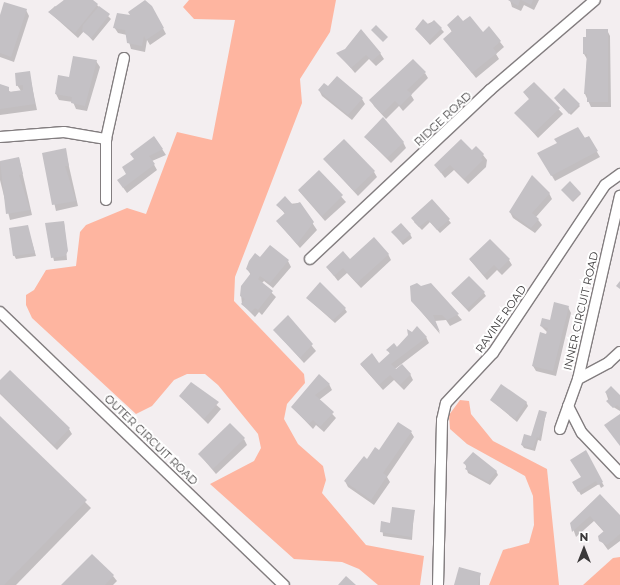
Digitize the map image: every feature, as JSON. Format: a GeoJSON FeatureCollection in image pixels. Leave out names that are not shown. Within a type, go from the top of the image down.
{"type":"FeatureCollection","features":[{"type":"Feature","properties":{"kind":"street","name":"RIDGE ROAD"},"geometry":{"type":"LineString","coordinates":[[310,259],[490,90],[595,0]]}},
{"type":"Feature","properties":{"kind":"street"},"geometry":{"type":"LineString","coordinates":[[106,200],[106,139],[124,58]]}},
{"type":"Feature","properties":{"kind":"street"},"geometry":{"type":"LineString","coordinates":[[0,137],[64,132],[106,139]]}},
{"type":"Feature","properties":{"kind":"street","name":"RAVINE ROAD"},"geometry":{"type":"LineString","coordinates":[[438,585],[442,420],[446,403],[493,353],[605,185],[620,174]]}},
{"type":"Feature","properties":{"kind":"street","name":"INNER CIRCUIT ROAD"},"geometry":{"type":"LineString","coordinates":[[560,429],[578,379],[620,196]]}},
{"type":"Feature","properties":{"kind":"street","name":"OUTER CIRCUIT ROAD"},"geometry":{"type":"LineString","coordinates":[[0,311],[284,585]]}},
{"type":"Feature","properties":{"kind":"street"},"geometry":{"type":"LineString","coordinates":[[578,379],[608,363],[620,352]]}},
{"type":"Feature","properties":{"kind":"street"},"geometry":{"type":"LineString","coordinates":[[568,406],[582,433],[620,473]]}},
{"type":"Feature","properties":{"kind":"shaded area"},"geometry":{"type":"Polygon","coordinates":[[[189,0],[336,0],[330,32],[300,79],[302,103],[235,277],[234,301],[304,374],[305,383],[287,404],[284,419],[298,444],[323,466],[326,480],[322,493],[366,545],[424,556],[420,585],[378,585],[359,569],[342,562],[294,559],[210,484],[254,461],[261,448],[258,434],[218,385],[205,374],[187,374],[174,380],[152,406],[136,414],[32,318],[26,305],[26,295],[34,290],[46,270],[76,266],[80,232],[86,225],[127,208],[146,214],[177,132],[212,140],[235,20],[194,19],[183,7],[189,0]]]}},
{"type":"Feature","properties":{"kind":"shaded area"},"geometry":{"type":"Polygon","coordinates":[[[460,400],[469,401],[471,414],[493,441],[547,469],[559,585],[489,585],[503,550],[529,543],[534,525],[533,496],[525,476],[467,444],[450,429],[449,415],[460,400]]]}},
{"type":"Feature","properties":{"kind":"shaded area"},"geometry":{"type":"Polygon","coordinates":[[[620,557],[620,585],[583,585],[613,558],[620,557]]]}},
{"type":"Feature","properties":{"kind":"building"},"geometry":{"type":"Polygon","coordinates":[[[64,0],[93,0],[98,4],[75,33],[48,12],[64,0]]]}},
{"type":"Feature","properties":{"kind":"building"},"geometry":{"type":"Polygon","coordinates":[[[145,0],[152,6],[164,28],[146,40],[144,36],[142,46],[127,43],[125,30],[113,28],[117,13],[130,15],[128,12],[145,0]]]}},
{"type":"Feature","properties":{"kind":"building"},"geometry":{"type":"Polygon","coordinates":[[[508,0],[520,0],[518,6],[508,0]]]}},
{"type":"Feature","properties":{"kind":"building"},"geometry":{"type":"Polygon","coordinates":[[[521,0],[533,0],[531,5],[521,0]]]}},
{"type":"Feature","properties":{"kind":"building"},"geometry":{"type":"Polygon","coordinates":[[[4,2],[27,9],[11,57],[0,53],[0,15],[4,2]]]}},
{"type":"Feature","properties":{"kind":"building"},"geometry":{"type":"Polygon","coordinates":[[[99,6],[110,14],[91,38],[82,31],[83,25],[99,6]]]}},
{"type":"Feature","properties":{"kind":"building"},"geometry":{"type":"Polygon","coordinates":[[[458,15],[463,21],[470,16],[483,32],[489,26],[501,41],[493,48],[497,53],[472,73],[443,39],[452,31],[447,25],[458,15]]]}},
{"type":"Feature","properties":{"kind":"building"},"geometry":{"type":"Polygon","coordinates":[[[423,19],[429,25],[434,20],[442,28],[428,42],[415,29],[423,19]]]}},
{"type":"Feature","properties":{"kind":"building"},"geometry":{"type":"Polygon","coordinates":[[[376,25],[388,37],[383,42],[371,30],[376,25]]]}},
{"type":"Feature","properties":{"kind":"building"},"geometry":{"type":"Polygon","coordinates":[[[361,29],[381,53],[372,61],[366,55],[351,68],[336,53],[345,49],[361,29]]]}},
{"type":"Feature","properties":{"kind":"building"},"geometry":{"type":"Polygon","coordinates":[[[586,29],[608,29],[608,102],[587,102],[587,94],[584,94],[587,54],[583,54],[583,37],[586,37],[586,29]]]}},
{"type":"Feature","properties":{"kind":"building"},"geometry":{"type":"Polygon","coordinates":[[[73,56],[97,60],[85,106],[71,103],[72,97],[55,94],[58,75],[69,77],[73,56]]]}},
{"type":"Feature","properties":{"kind":"building"},"geometry":{"type":"Polygon","coordinates":[[[413,59],[426,72],[407,90],[412,94],[400,106],[395,101],[382,114],[369,100],[413,59]]]}},
{"type":"Feature","properties":{"kind":"building"},"geometry":{"type":"Polygon","coordinates":[[[30,71],[35,104],[0,109],[0,84],[9,87],[9,92],[23,90],[23,85],[16,86],[15,73],[30,71]]]}},
{"type":"Feature","properties":{"kind":"building"},"geometry":{"type":"Polygon","coordinates":[[[337,76],[363,98],[348,115],[318,90],[324,83],[328,86],[337,76]]]}},
{"type":"Feature","properties":{"kind":"building"},"geometry":{"type":"Polygon","coordinates":[[[534,82],[560,108],[534,133],[514,113],[529,99],[523,92],[534,82]]]}},
{"type":"Feature","properties":{"kind":"building"},"geometry":{"type":"Polygon","coordinates":[[[564,88],[580,104],[569,114],[554,98],[564,88]]]}},
{"type":"Feature","properties":{"kind":"building"},"geometry":{"type":"Polygon","coordinates":[[[383,117],[404,142],[387,158],[364,137],[383,117]]]}},
{"type":"Feature","properties":{"kind":"building"},"geometry":{"type":"Polygon","coordinates":[[[578,127],[585,138],[589,136],[598,151],[551,176],[537,153],[557,143],[554,139],[578,127]]]}},
{"type":"Feature","properties":{"kind":"building"},"geometry":{"type":"Polygon","coordinates":[[[154,136],[163,149],[149,156],[155,164],[123,188],[117,180],[126,174],[122,167],[134,159],[130,154],[154,136]]]}},
{"type":"Feature","properties":{"kind":"building"},"geometry":{"type":"Polygon","coordinates":[[[344,139],[375,171],[354,191],[323,159],[344,139]]]}},
{"type":"Feature","properties":{"kind":"building"},"geometry":{"type":"Polygon","coordinates":[[[461,139],[472,150],[476,146],[484,154],[481,158],[483,160],[464,179],[450,165],[441,173],[434,165],[461,139]]]}},
{"type":"Feature","properties":{"kind":"building"},"geometry":{"type":"Polygon","coordinates":[[[66,148],[69,166],[65,166],[76,201],[52,205],[42,153],[66,148]]]}},
{"type":"Feature","properties":{"kind":"building"},"geometry":{"type":"Polygon","coordinates":[[[19,157],[23,174],[19,175],[30,210],[6,214],[0,161],[19,157]]]}},
{"type":"Feature","properties":{"kind":"building"},"geometry":{"type":"Polygon","coordinates":[[[319,170],[343,195],[322,216],[298,190],[319,170]]]}},
{"type":"Feature","properties":{"kind":"building"},"geometry":{"type":"Polygon","coordinates":[[[532,175],[550,193],[532,213],[539,219],[531,228],[509,212],[532,175]]]}},
{"type":"Feature","properties":{"kind":"building"},"geometry":{"type":"Polygon","coordinates":[[[570,181],[581,193],[572,201],[561,190],[570,181]]]}},
{"type":"Feature","properties":{"kind":"building"},"geometry":{"type":"Polygon","coordinates":[[[285,196],[293,205],[300,202],[314,222],[297,244],[276,221],[285,213],[276,205],[285,196]]]}},
{"type":"Feature","properties":{"kind":"building"},"geometry":{"type":"Polygon","coordinates":[[[432,199],[450,219],[437,230],[428,220],[419,227],[411,218],[432,199]]]}},
{"type":"Feature","properties":{"kind":"building"},"geometry":{"type":"Polygon","coordinates":[[[64,221],[68,251],[65,256],[51,258],[45,223],[64,221]]]}},
{"type":"Feature","properties":{"kind":"building"},"geometry":{"type":"Polygon","coordinates":[[[401,223],[411,234],[401,242],[391,232],[401,223]]]}},
{"type":"Feature","properties":{"kind":"building"},"geometry":{"type":"Polygon","coordinates":[[[28,225],[35,253],[13,256],[9,228],[28,225]]]}},
{"type":"Feature","properties":{"kind":"building"},"geometry":{"type":"Polygon","coordinates":[[[374,237],[389,254],[357,283],[343,268],[334,276],[326,267],[343,251],[350,259],[374,237]]]}},
{"type":"Feature","properties":{"kind":"building"},"geometry":{"type":"Polygon","coordinates":[[[490,239],[510,259],[499,270],[494,265],[484,275],[469,259],[490,239]]]}},
{"type":"Feature","properties":{"kind":"building"},"geometry":{"type":"Polygon","coordinates":[[[270,245],[289,260],[270,283],[260,276],[258,279],[273,291],[258,310],[255,308],[251,312],[241,304],[245,299],[240,296],[241,286],[251,273],[246,269],[249,261],[255,253],[260,257],[270,245]]]}},
{"type":"Feature","properties":{"kind":"building"},"geometry":{"type":"Polygon","coordinates":[[[469,276],[485,292],[467,309],[451,293],[469,276]]]}},
{"type":"Feature","properties":{"kind":"building"},"geometry":{"type":"Polygon","coordinates":[[[620,281],[620,289],[616,286],[620,281]]]}},
{"type":"Feature","properties":{"kind":"building"},"geometry":{"type":"Polygon","coordinates":[[[320,282],[346,308],[333,320],[306,298],[320,282]]]}},
{"type":"Feature","properties":{"kind":"building"},"geometry":{"type":"Polygon","coordinates":[[[417,283],[421,286],[431,283],[459,314],[447,320],[442,315],[433,315],[440,332],[411,301],[410,286],[417,283]]]}},
{"type":"Feature","properties":{"kind":"building"},"geometry":{"type":"Polygon","coordinates":[[[554,302],[569,306],[553,371],[532,366],[540,332],[546,334],[548,328],[540,326],[542,318],[550,320],[554,302]]]}},
{"type":"Feature","properties":{"kind":"building"},"geometry":{"type":"Polygon","coordinates":[[[288,315],[313,344],[300,358],[273,330],[288,315]]]}},
{"type":"Feature","properties":{"kind":"building"},"geometry":{"type":"Polygon","coordinates":[[[417,326],[427,337],[391,364],[396,369],[402,364],[411,374],[400,385],[390,375],[379,385],[360,364],[372,353],[379,363],[390,353],[386,350],[394,343],[397,347],[408,335],[407,329],[412,332],[417,326]]]}},
{"type":"Feature","properties":{"kind":"building"},"geometry":{"type":"Polygon","coordinates":[[[10,370],[70,428],[54,445],[0,393],[0,380],[10,370]]]}},
{"type":"Feature","properties":{"kind":"building"},"geometry":{"type":"Polygon","coordinates":[[[319,374],[330,384],[315,395],[334,412],[320,427],[313,420],[309,424],[291,407],[319,374]]]}},
{"type":"Feature","properties":{"kind":"building"},"geometry":{"type":"Polygon","coordinates":[[[191,382],[219,402],[204,419],[179,396],[191,382]]]}},
{"type":"Feature","properties":{"kind":"building"},"geometry":{"type":"Polygon","coordinates":[[[501,384],[527,402],[515,419],[490,400],[501,384]]]}},
{"type":"Feature","properties":{"kind":"building"},"geometry":{"type":"Polygon","coordinates":[[[611,386],[620,395],[620,408],[617,405],[613,408],[606,401],[610,398],[605,392],[611,386]]]}},
{"type":"Feature","properties":{"kind":"building"},"geometry":{"type":"Polygon","coordinates":[[[539,410],[547,412],[539,438],[537,437],[533,448],[521,445],[524,434],[531,436],[539,410]]]}},
{"type":"Feature","properties":{"kind":"building"},"geometry":{"type":"Polygon","coordinates":[[[620,414],[620,446],[604,425],[620,414]]]}},
{"type":"Feature","properties":{"kind":"building"},"geometry":{"type":"Polygon","coordinates":[[[0,416],[87,500],[4,585],[0,585],[0,416]]]}},
{"type":"Feature","properties":{"kind":"building"},"geometry":{"type":"Polygon","coordinates":[[[398,422],[412,431],[383,473],[387,476],[371,500],[344,481],[364,456],[367,459],[375,447],[379,450],[398,422]]]}},
{"type":"Feature","properties":{"kind":"building"},"geometry":{"type":"Polygon","coordinates":[[[230,423],[245,438],[213,469],[198,454],[230,423]]]}},
{"type":"Feature","properties":{"kind":"building"},"geometry":{"type":"Polygon","coordinates":[[[586,450],[603,482],[598,485],[596,481],[578,492],[572,482],[581,477],[570,460],[586,450]]]}},
{"type":"Feature","properties":{"kind":"building"},"geometry":{"type":"Polygon","coordinates":[[[473,452],[497,471],[488,482],[465,469],[467,466],[463,463],[473,452]]]}},
{"type":"Feature","properties":{"kind":"building"},"geometry":{"type":"Polygon","coordinates":[[[600,494],[620,515],[620,534],[607,545],[599,541],[598,536],[604,531],[590,516],[572,532],[570,523],[600,494]]]}},
{"type":"Feature","properties":{"kind":"building"},"geometry":{"type":"Polygon","coordinates":[[[392,507],[415,510],[411,537],[380,532],[381,521],[390,523],[392,507]]]}},
{"type":"Feature","properties":{"kind":"building"},"geometry":{"type":"Polygon","coordinates":[[[92,554],[114,575],[105,585],[61,585],[92,554]]]}},
{"type":"Feature","properties":{"kind":"building"},"geometry":{"type":"Polygon","coordinates":[[[459,567],[481,573],[478,585],[454,585],[459,567]]]}},
{"type":"Feature","properties":{"kind":"building"},"geometry":{"type":"Polygon","coordinates":[[[346,576],[356,585],[338,585],[346,576]]]}}]}
